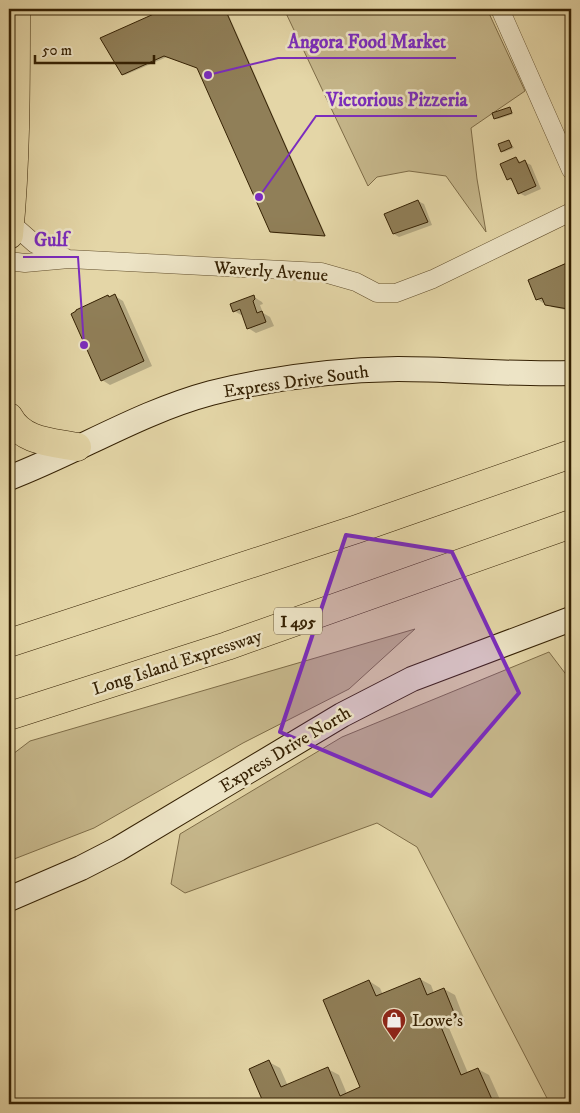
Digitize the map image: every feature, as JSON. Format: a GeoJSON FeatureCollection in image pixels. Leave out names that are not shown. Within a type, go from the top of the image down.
{"type":"FeatureCollection","features":[{"type":"Feature","properties":{"kind":"main road"},"geometry":{"type":"LineString","coordinates":[[9,229],[16,87],[16,14],[14,9]]}},
{"type":"Feature","properties":{"kind":"main road","name":"Express Drive South"},"geometry":{"type":"LineString","coordinates":[[9,478],[173,406],[210,394],[291,378],[340,372],[379,370],[571,373]]}},
{"type":"Feature","properties":{"kind":"main road"},"geometry":{"type":"LineString","coordinates":[[9,417],[15,426],[26,435],[35,439],[78,447]]}},
{"type":"Feature","properties":{"kind":"main road"},"geometry":{"type":"LineString","coordinates":[[9,643],[357,529],[571,454]]}},
{"type":"Feature","properties":{"kind":"main road","name":"Long Island Expressway"},"geometry":{"type":"LineString","coordinates":[[15,714],[226,646],[571,524]]}},
{"type":"Feature","properties":{"kind":"main road","name":"Express Drive North"},"geometry":{"type":"LineString","coordinates":[[9,899],[81,868],[118,849],[378,695],[447,664],[571,619]]}},
{"type":"Feature","properties":{"kind":"street"},"geometry":{"type":"LineString","coordinates":[[500,9],[571,170]]}},
{"type":"Feature","properties":{"kind":"street","name":"Waverly Avenue"},"geometry":{"type":"LineString","coordinates":[[9,261],[25,262],[69,259],[321,272],[356,282],[378,293],[396,294],[432,279],[571,212]]}},
{"type":"Feature","properties":{"kind":"street","name":"Waverly Avenue"},"geometry":{"type":"LineString","coordinates":[[9,229],[35,244],[69,259]]}},
{"type":"Feature","properties":{"kind":"highlighted area"},"geometry":{"type":"Polygon","coordinates":[[[346,535],[452,552],[519,693],[431,796],[280,732],[346,535]]]}},
{"type":"Feature","properties":{"kind":"shaded area"},"geometry":{"type":"Polygon","coordinates":[[[284,9],[487,9],[525,91],[471,128],[486,232],[446,176],[409,171],[377,177],[368,186],[284,9]]]}},
{"type":"Feature","properties":{"kind":"shaded area"},"geometry":{"type":"Polygon","coordinates":[[[415,629],[349,689],[243,743],[94,828],[9,861],[9,757],[30,741],[415,629]]]}},
{"type":"Feature","properties":{"kind":"shaded area"},"geometry":{"type":"Polygon","coordinates":[[[549,652],[571,681],[571,1104],[550,1104],[417,847],[377,823],[185,893],[171,884],[180,834],[342,737],[549,652]]]}},
{"type":"Feature","properties":{"kind":"building"},"geometry":{"type":"Polygon","coordinates":[[[165,9],[225,9],[325,236],[270,232],[197,68],[164,56],[122,75],[100,38],[165,9]]]}},
{"type":"Feature","properties":{"kind":"building"},"geometry":{"type":"Polygon","coordinates":[[[510,107],[512,113],[494,119],[492,113],[510,107]]]}},
{"type":"Feature","properties":{"kind":"building"},"geometry":{"type":"Polygon","coordinates":[[[509,140],[512,147],[501,152],[498,144],[509,140]]]}},
{"type":"Feature","properties":{"kind":"building"},"geometry":{"type":"Polygon","coordinates":[[[516,157],[519,163],[525,160],[536,186],[518,194],[511,178],[507,180],[500,164],[516,157]]]}},
{"type":"Feature","properties":{"kind":"building"},"geometry":{"type":"Polygon","coordinates":[[[418,200],[428,222],[393,234],[384,214],[418,200]]]}},
{"type":"Feature","properties":{"kind":"building"},"geometry":{"type":"Polygon","coordinates":[[[569,262],[571,269],[571,303],[568,309],[545,305],[542,298],[536,300],[528,280],[569,262]]]}},
{"type":"Feature","properties":{"kind":"building"},"geometry":{"type":"Polygon","coordinates":[[[115,294],[144,361],[101,381],[71,314],[108,295],[109,297],[115,294]]]}},
{"type":"Feature","properties":{"kind":"building"},"geometry":{"type":"Polygon","coordinates":[[[254,295],[255,299],[253,301],[257,313],[262,311],[266,322],[247,329],[240,309],[233,312],[230,304],[254,295]]]}},
{"type":"Feature","properties":{"kind":"building","name":"Lowe's"},"geometry":{"type":"Polygon","coordinates":[[[420,978],[427,995],[444,988],[455,1015],[439,1022],[461,1075],[478,1068],[494,1104],[264,1104],[249,1069],[269,1060],[281,1087],[328,1067],[340,1096],[360,1087],[323,1000],[369,980],[376,996],[420,978]]]}},
{"type":"Feature","properties":{"kind":"place","name":"Angora Food Market"},"geometry":{"type":"Point","coordinates":[208,75]}},
{"type":"Feature","properties":{"kind":"place","name":"Victorious Pizzeria"},"geometry":{"type":"Point","coordinates":[259,197]}},
{"type":"Feature","properties":{"kind":"place","name":"Gulf"},"geometry":{"type":"Point","coordinates":[84,345]}},
{"type":"Feature","properties":{"kind":"place","name":"Lowe's"},"geometry":{"type":"Point","coordinates":[394,1041]}}]}
